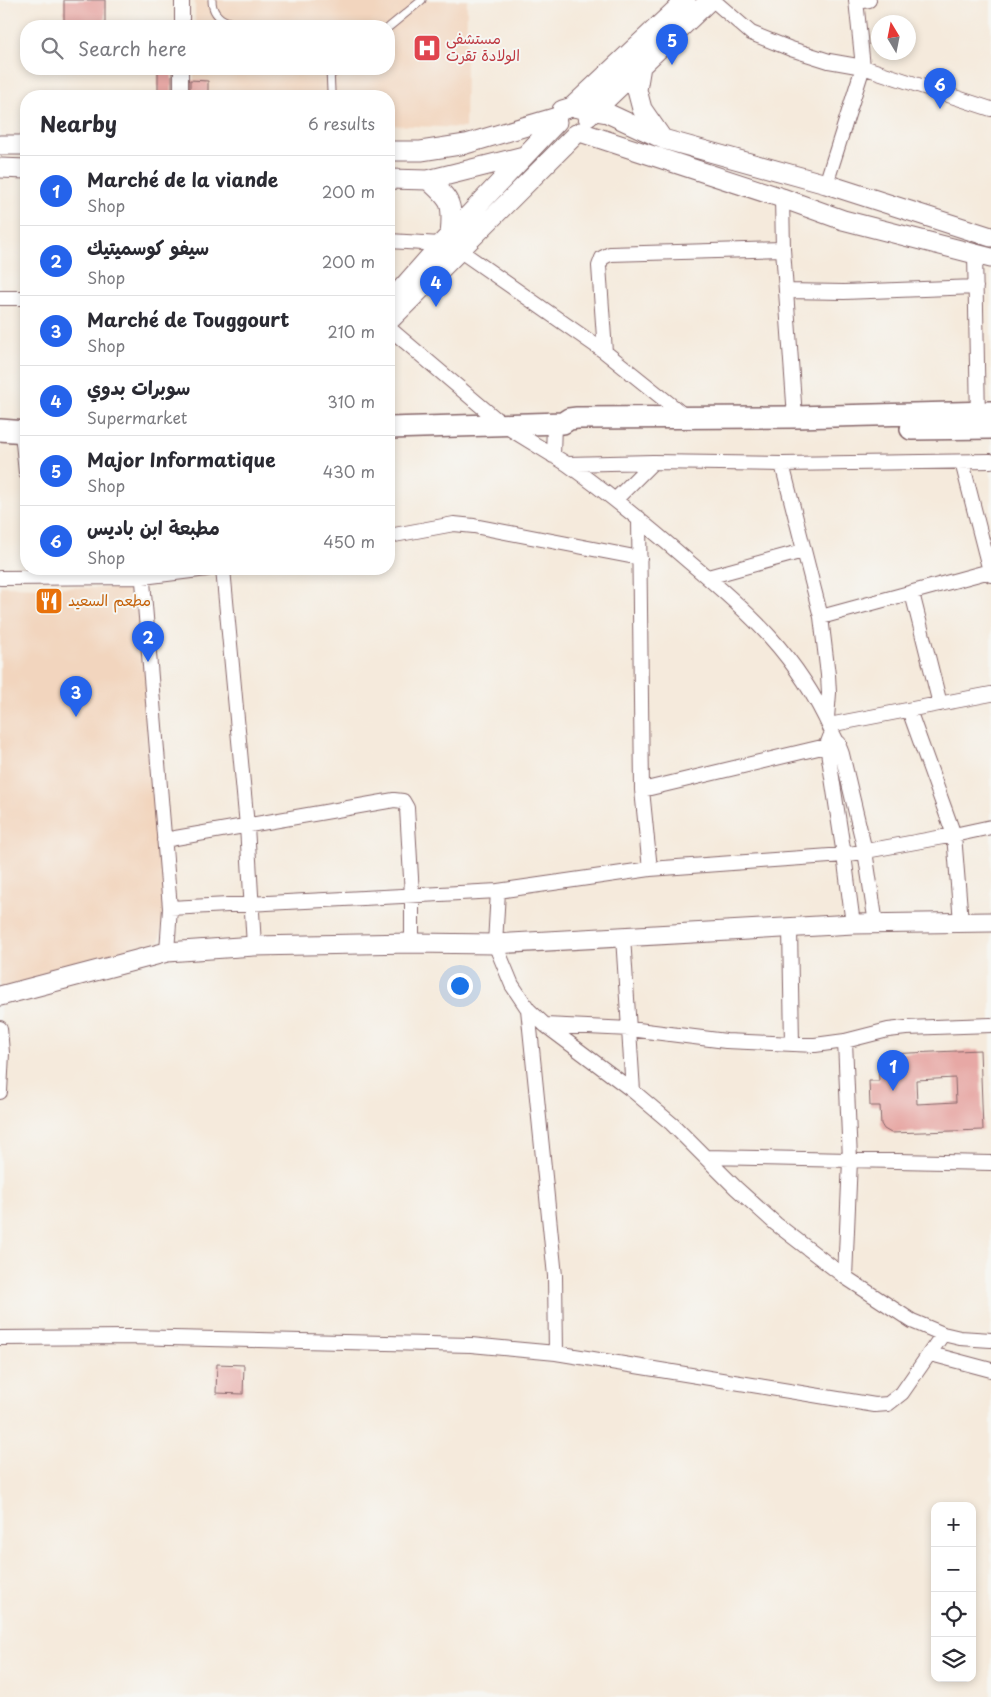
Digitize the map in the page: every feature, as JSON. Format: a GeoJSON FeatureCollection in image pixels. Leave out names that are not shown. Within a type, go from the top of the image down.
{"type":"FeatureCollection","features":[{"type":"Feature","properties":{"kind":"main road"},"geometry":{"type":"LineString","coordinates":[[661,24],[667,0]]}},
{"type":"Feature","properties":{"kind":"main road"},"geometry":{"type":"LineString","coordinates":[[395,297],[575,121],[661,24],[686,0]]}},
{"type":"Feature","properties":{"kind":"main road"},"geometry":{"type":"LineString","coordinates":[[395,179],[428,180],[525,156],[560,143],[575,121],[642,66],[711,0]]}},
{"type":"Feature","properties":{"kind":"main road"},"geometry":{"type":"LineString","coordinates":[[642,66],[637,90],[642,109],[663,139]]}},
{"type":"Feature","properties":{"kind":"main road"},"geometry":{"type":"LineString","coordinates":[[395,151],[421,151],[466,144],[607,113],[663,139],[826,184],[991,237]]}},
{"type":"Feature","properties":{"kind":"main road"},"geometry":{"type":"LineString","coordinates":[[575,121],[600,137],[843,220],[983,256]]}},
{"type":"Feature","properties":{"kind":"main road"},"geometry":{"type":"LineString","coordinates":[[0,145],[20,145]]}},
{"type":"Feature","properties":{"kind":"main road"},"geometry":{"type":"LineString","coordinates":[[395,313],[450,243],[525,156]]}},
{"type":"Feature","properties":{"kind":"main road"},"geometry":{"type":"LineString","coordinates":[[0,168],[20,169]]}},
{"type":"Feature","properties":{"kind":"main road"},"geometry":{"type":"LineString","coordinates":[[428,180],[450,202],[452,213],[450,243]]}},
{"type":"Feature","properties":{"kind":"main road"},"geometry":{"type":"LineString","coordinates":[[395,428],[558,423],[577,418],[795,417],[984,420]]}},
{"type":"Feature","properties":{"kind":"main road"},"geometry":{"type":"LineString","coordinates":[[558,423],[576,430],[984,420]]}},
{"type":"Feature","properties":{"kind":"main road"},"geometry":{"type":"LineString","coordinates":[[0,430],[20,432]]}},
{"type":"Feature","properties":{"kind":"main road"},"geometry":{"type":"LineString","coordinates":[[0,996],[167,952],[254,946],[412,943],[495,944],[853,924],[991,922]]}},
{"type":"Feature","properties":{"kind":"street"},"geometry":{"type":"LineString","coordinates":[[182,0],[182,20]]}},
{"type":"Feature","properties":{"kind":"street"},"geometry":{"type":"LineString","coordinates":[[711,0],[751,33],[791,49],[863,67],[991,109]]}},
{"type":"Feature","properties":{"kind":"street"},"geometry":{"type":"LineString","coordinates":[[826,184],[863,67],[861,1]]}},
{"type":"Feature","properties":{"kind":"street"},"geometry":{"type":"LineString","coordinates":[[181,75],[181,90]]}},
{"type":"Feature","properties":{"kind":"street"},"geometry":{"type":"LineString","coordinates":[[782,198],[786,292],[795,417]]}},
{"type":"Feature","properties":{"kind":"street"},"geometry":{"type":"LineString","coordinates":[[395,241],[450,243],[605,352],[686,417]]}},
{"type":"Feature","properties":{"kind":"street"},"geometry":{"type":"LineString","coordinates":[[605,352],[600,266],[602,258],[610,254],[784,250]]}},
{"type":"Feature","properties":{"kind":"street"},"geometry":{"type":"LineString","coordinates":[[983,256],[976,287],[984,420]]}},
{"type":"Feature","properties":{"kind":"street"},"geometry":{"type":"LineString","coordinates":[[786,292],[844,292],[976,287]]}},
{"type":"Feature","properties":{"kind":"street"},"geometry":{"type":"LineString","coordinates":[[0,298],[20,298]]}},
{"type":"Feature","properties":{"kind":"street"},"geometry":{"type":"LineString","coordinates":[[395,333],[502,424],[567,464],[616,499],[708,577],[783,649],[810,688],[830,733],[865,851],[876,924]]}},
{"type":"Feature","properties":{"kind":"street"},"geometry":{"type":"LineString","coordinates":[[553,456],[558,423]]}},
{"type":"Feature","properties":{"kind":"street"},"geometry":{"type":"LineString","coordinates":[[567,464],[653,462],[782,464],[991,461]]}},
{"type":"Feature","properties":{"kind":"street"},"geometry":{"type":"LineString","coordinates":[[616,499],[653,462]]}},
{"type":"Feature","properties":{"kind":"street"},"geometry":{"type":"LineString","coordinates":[[821,617],[991,573],[962,462]]}},
{"type":"Feature","properties":{"kind":"street"},"geometry":{"type":"LineString","coordinates":[[782,464],[821,617],[828,675],[830,733],[853,924]]}},
{"type":"Feature","properties":{"kind":"street"},"geometry":{"type":"LineString","coordinates":[[639,518],[642,790],[650,869]]}},
{"type":"Feature","properties":{"kind":"street"},"geometry":{"type":"LineString","coordinates":[[395,535],[428,527],[454,524],[474,526],[640,558]]}},
{"type":"Feature","properties":{"kind":"street"},"geometry":{"type":"LineString","coordinates":[[708,577],[803,551]]}},
{"type":"Feature","properties":{"kind":"street"},"geometry":{"type":"LineString","coordinates":[[0,578],[22,575]]}},
{"type":"Feature","properties":{"kind":"street"},"geometry":{"type":"LineString","coordinates":[[143,575],[170,908],[167,952]]}},
{"type":"Feature","properties":{"kind":"street"},"geometry":{"type":"LineString","coordinates":[[224,575],[248,826],[254,946]]}},
{"type":"Feature","properties":{"kind":"street"},"geometry":{"type":"LineString","coordinates":[[912,592],[940,704]]}},
{"type":"Feature","properties":{"kind":"street"},"geometry":{"type":"LineString","coordinates":[[642,790],[909,710],[991,694]]}},
{"type":"Feature","properties":{"kind":"street"},"geometry":{"type":"LineString","coordinates":[[909,710],[954,835],[961,922]]}},
{"type":"Feature","properties":{"kind":"street"},"geometry":{"type":"LineString","coordinates":[[164,840],[394,800],[403,801],[407,808],[412,895],[412,943]]}},
{"type":"Feature","properties":{"kind":"street"},"geometry":{"type":"LineString","coordinates":[[170,908],[498,890],[650,869],[844,855],[991,827]]}},
{"type":"Feature","properties":{"kind":"street"},"geometry":{"type":"LineString","coordinates":[[498,890],[495,944],[512,985],[528,1009],[545,1025],[633,1091],[672,1124],[736,1188],[776,1224],[845,1277],[912,1321],[942,1334],[960,1338],[991,1340]]}},
{"type":"Feature","properties":{"kind":"street"},"geometry":{"type":"LineString","coordinates":[[790,928],[792,1044]]}},
{"type":"Feature","properties":{"kind":"street"},"geometry":{"type":"LineString","coordinates":[[624,937],[633,1091]]}},
{"type":"Feature","properties":{"kind":"street"},"geometry":{"type":"LineString","coordinates":[[528,1009],[555,1276],[556,1353]]}},
{"type":"Feature","properties":{"kind":"street"},"geometry":{"type":"LineString","coordinates":[[545,1025],[630,1029],[726,1041],[815,1045],[845,1041],[888,1030],[991,1025]]}},
{"type":"Feature","properties":{"kind":"street"},"geometry":{"type":"LineString","coordinates":[[0,1028],[2,1053],[0,1092]]}},
{"type":"Feature","properties":{"kind":"street"},"geometry":{"type":"LineString","coordinates":[[845,1041],[850,1160],[845,1277]]}},
{"type":"Feature","properties":{"kind":"street"},"geometry":{"type":"LineString","coordinates":[[706,1158],[991,1163]]}},
{"type":"Feature","properties":{"kind":"street"},"geometry":{"type":"LineString","coordinates":[[0,1338],[128,1337],[471,1345],[556,1353],[875,1405],[888,1404],[902,1394],[931,1354],[942,1334]]}},
{"type":"Feature","properties":{"kind":"street"},"geometry":{"type":"LineString","coordinates":[[931,1354],[991,1370]]}},
{"type":"Feature","properties":{"kind":"lane"},"geometry":{"type":"LineString","coordinates":[[212,0],[212,6],[223,20]]}},
{"type":"Feature","properties":{"kind":"lane"},"geometry":{"type":"LineString","coordinates":[[395,22],[422,0]]}},
{"type":"Feature","properties":{"kind":"lane"},"geometry":{"type":"LineString","coordinates":[[331,75],[331,90]]}},
{"type":"Feature","properties":{"kind":"shaded area","name":"مستشفى الولادة تقرت"},"geometry":{"type":"Polygon","coordinates":[[[195,0],[467,0],[465,128],[395,125],[395,90],[194,90],[194,75],[395,75],[395,20],[195,20],[195,0]]]}},
{"type":"Feature","properties":{"kind":"shaded area"},"geometry":{"type":"Polygon","coordinates":[[[0,586],[141,589],[166,896],[158,952],[0,997],[0,586]]]}},
{"type":"Feature","properties":{"kind":"building"},"geometry":{"type":"Polygon","coordinates":[[[64,0],[105,0],[105,20],[64,20],[64,0]]]}},
{"type":"Feature","properties":{"kind":"building"},"geometry":{"type":"Polygon","coordinates":[[[158,75],[172,75],[172,90],[158,90],[158,75]]]}},
{"type":"Feature","properties":{"kind":"building"},"geometry":{"type":"Polygon","coordinates":[[[190,80],[208,81],[208,90],[190,90],[190,80]]]}},
{"type":"Feature","properties":{"kind":"building"},"geometry":{"type":"Polygon","coordinates":[[[980,1050],[983,1130],[891,1133],[884,1129],[881,1124],[880,1106],[870,1106],[869,1081],[879,1081],[878,1060],[887,1054],[980,1050]],[[955,1078],[916,1080],[917,1104],[956,1102],[955,1078]]]}},
{"type":"Feature","properties":{"kind":"building"},"geometry":{"type":"Polygon","coordinates":[[[217,1364],[244,1365],[243,1394],[216,1393],[217,1364]]]}},
{"type":"Feature","properties":{"kind":"place","name":"مستشفى الولادة تقرت"},"geometry":{"type":"Point","coordinates":[427,48]}},
{"type":"Feature","properties":{"kind":"place","name":"Major Informatique"},"geometry":{"type":"Point","coordinates":[672,65]}},
{"type":"Feature","properties":{"kind":"place","name":"مطبعة ابن باديس"},"geometry":{"type":"Point","coordinates":[940,109]}},
{"type":"Feature","properties":{"kind":"place","name":"سوبرات بدوي"},"geometry":{"type":"Point","coordinates":[436,307]}},
{"type":"Feature","properties":{"kind":"place","name":"مطعم السعيد"},"geometry":{"type":"Point","coordinates":[49,601]}},
{"type":"Feature","properties":{"kind":"place","name":"سيفو كوسميتيك"},"geometry":{"type":"Point","coordinates":[148,662]}},
{"type":"Feature","properties":{"kind":"place","name":"Marché de Touggourt"},"geometry":{"type":"Point","coordinates":[76,717]}},
{"type":"Feature","properties":{"kind":"place","name":"Marché de la viande"},"geometry":{"type":"Point","coordinates":[893,1091]}}]}
